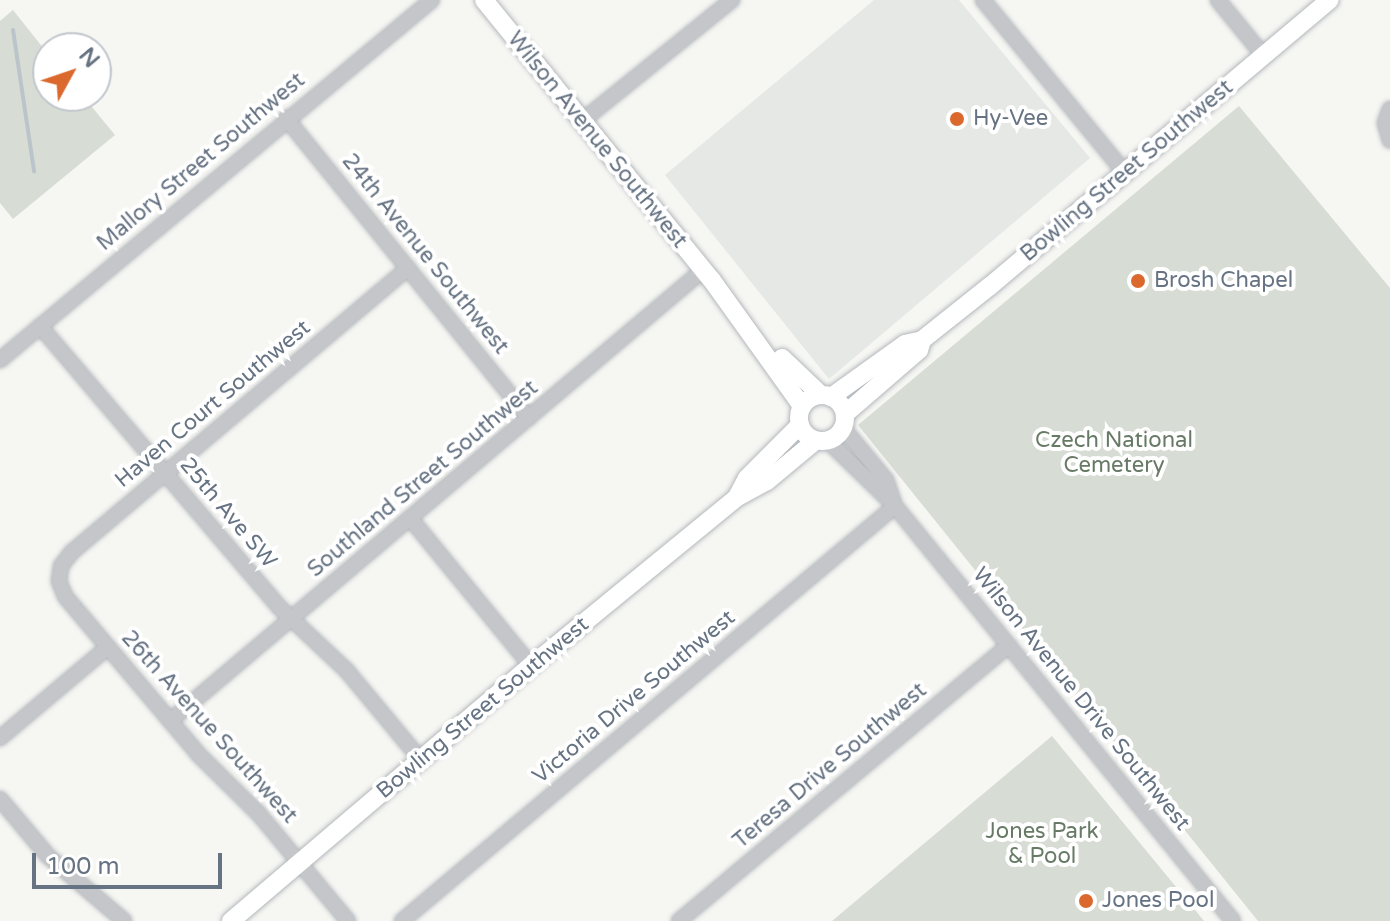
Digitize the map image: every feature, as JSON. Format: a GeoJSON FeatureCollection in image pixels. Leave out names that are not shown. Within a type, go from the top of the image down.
{"type":"FeatureCollection","features":[{"type":"Feature","properties":{"kind":"main road","name":"Wilson Avenue Southwest"},"geometry":{"type":"LineString","coordinates":[[484,0],[707,275],[801,416],[822,441]]}},
{"type":"Feature","properties":{"kind":"main road","name":"Bowling Street Southwest"},"geometry":{"type":"LineString","coordinates":[[736,498],[747,478],[801,416],[905,344],[922,340],[1330,0]]}},
{"type":"Feature","properties":{"kind":"main road","name":"Wilson Avenue Southwest"},"geometry":{"type":"LineString","coordinates":[[707,275],[826,396],[844,421]]}},
{"type":"Feature","properties":{"kind":"main road","name":"Bowling Street Southwest"},"geometry":{"type":"LineString","coordinates":[[231,921],[531,666],[736,498],[767,481],[822,441],[919,350],[922,340]]}},
{"type":"Feature","properties":{"kind":"street","name":"Mallory Street Southwest"},"geometry":{"type":"LineString","coordinates":[[0,360],[286,118],[432,0]]}},
{"type":"Feature","properties":{"kind":"street"},"geometry":{"type":"LineString","coordinates":[[582,121],[732,0]]}},
{"type":"Feature","properties":{"kind":"street"},"geometry":{"type":"LineString","coordinates":[[983,0],[1125,173]]}},
{"type":"Feature","properties":{"kind":"street"},"geometry":{"type":"LineString","coordinates":[[1218,0],[1263,55]]}},
{"type":"Feature","properties":{"kind":"street"},"geometry":{"type":"LineString","coordinates":[[1390,109],[1385,123],[1390,140]]}},
{"type":"Feature","properties":{"kind":"street","name":"24th Avenue Southwest"},"geometry":{"type":"LineString","coordinates":[[286,118],[529,418]]}},
{"type":"Feature","properties":{"kind":"street","name":"Haven Court Southwest"},"geometry":{"type":"LineString","coordinates":[[59,581],[61,566],[72,552],[408,268]]}},
{"type":"Feature","properties":{"kind":"street","name":"Southland Street Southwest"},"geometry":{"type":"LineString","coordinates":[[170,721],[529,418],[707,275]]}},
{"type":"Feature","properties":{"kind":"street","name":"25th Ave SW"},"geometry":{"type":"LineString","coordinates":[[40,326],[290,619],[347,671],[421,760]]}},
{"type":"Feature","properties":{"kind":"street","name":"Wilson Avenue Drive Southwest"},"geometry":{"type":"LineString","coordinates":[[844,421],[886,480],[895,506]]}},
{"type":"Feature","properties":{"kind":"street","name":"Wilson Avenue Drive Southwest"},"geometry":{"type":"LineString","coordinates":[[822,441],[895,506],[1233,921]]}},
{"type":"Feature","properties":{"kind":"street","name":"Victoria Drive Southwest"},"geometry":{"type":"LineString","coordinates":[[402,921],[895,506]]}},
{"type":"Feature","properties":{"kind":"street"},"geometry":{"type":"LineString","coordinates":[[410,518],[531,666]]}},
{"type":"Feature","properties":{"kind":"street","name":"26th Avenue Southwest"},"geometry":{"type":"LineString","coordinates":[[59,581],[65,596],[170,721],[301,862],[348,921]]}},
{"type":"Feature","properties":{"kind":"street","name":"Teresa Drive Southwest"},"geometry":{"type":"LineString","coordinates":[[679,921],[1009,645]]}},
{"type":"Feature","properties":{"kind":"street"},"geometry":{"type":"LineString","coordinates":[[0,738],[108,647]]}},
{"type":"Feature","properties":{"kind":"street"},"geometry":{"type":"LineString","coordinates":[[0,799],[48,856],[124,921]]}},
{"type":"Feature","properties":{"kind":"shaded area"},"geometry":{"type":"Polygon","coordinates":[[[874,0],[959,0],[1090,158],[829,379],[665,175],[874,0]]]}},
{"type":"Feature","properties":{"kind":"green space"},"geometry":{"type":"Polygon","coordinates":[[[13,10],[32,34],[32,112],[96,112],[115,135],[13,219],[0,203],[0,21],[13,10]]]}},
{"type":"Feature","properties":{"kind":"green space","name":"Czech National Cemetery"},"geometry":{"type":"Polygon","coordinates":[[[1239,106],[1390,288],[1390,921],[1258,921],[858,425],[1239,106]]]}},
{"type":"Feature","properties":{"kind":"green space","name":"Jones Park & Pool"},"geometry":{"type":"Polygon","coordinates":[[[1052,736],[1204,921],[832,921],[1052,736]]]}},
{"type":"Feature","properties":{"kind":"waterway"},"geometry":{"type":"LineString","coordinates":[[13,30],[34,171]]}},
{"type":"Feature","properties":{"kind":"place","name":"Hy-Vee"},"geometry":{"type":"Point","coordinates":[957,119]}},
{"type":"Feature","properties":{"kind":"place","name":"Brosh Chapel"},"geometry":{"type":"Point","coordinates":[1138,281]}},
{"type":"Feature","properties":{"kind":"place","name":"Jones Pool"},"geometry":{"type":"Point","coordinates":[1086,901]}}]}
